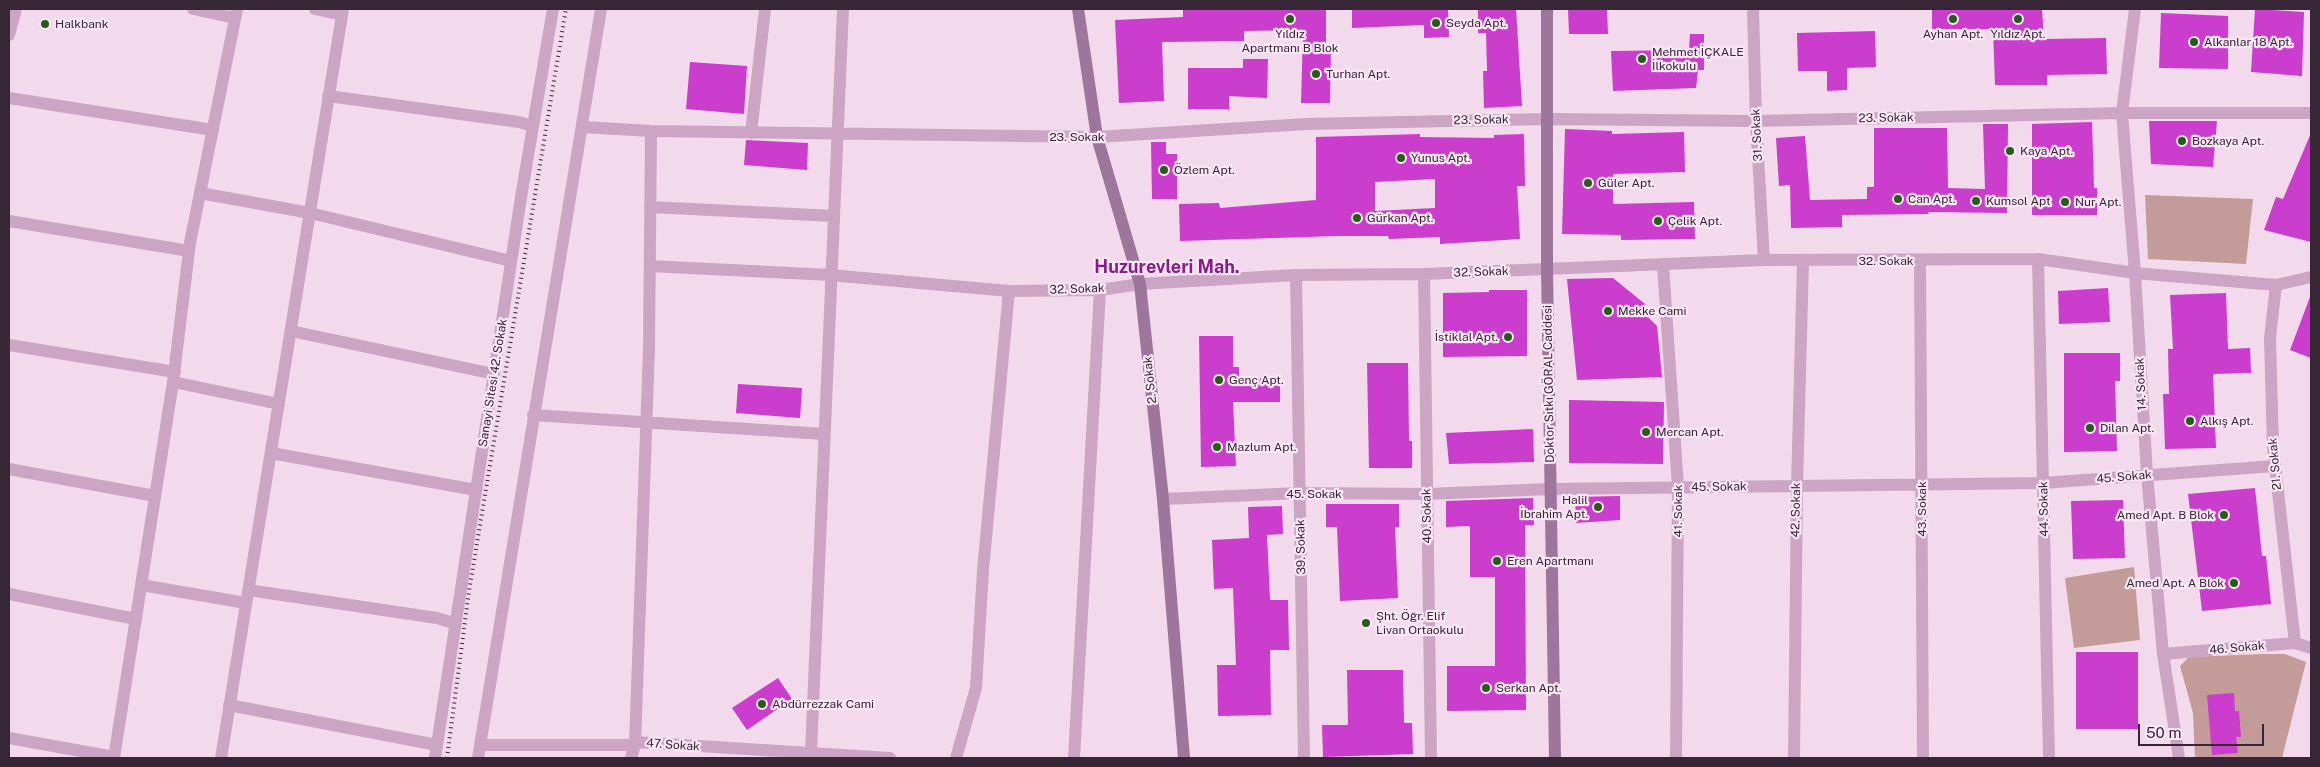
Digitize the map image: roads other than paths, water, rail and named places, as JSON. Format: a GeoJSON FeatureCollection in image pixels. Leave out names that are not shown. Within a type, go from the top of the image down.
{"type":"FeatureCollection","features":[{"type":"Feature","properties":{"kind":"street"},"geometry":{"type":"LineString","coordinates":[[9,35],[16,9]]}},
{"type":"Feature","properties":{"kind":"street"},"geometry":{"type":"LineString","coordinates":[[9,738],[114,757],[174,377],[189,251],[236,13],[193,9]]}},
{"type":"Feature","properties":{"kind":"street"},"geometry":{"type":"LineString","coordinates":[[221,758],[342,12],[315,9]]}},
{"type":"Feature","properties":{"kind":"street","name":"Sanayi Sitesi 42. Sokak"},"geometry":{"type":"LineString","coordinates":[[436,752],[511,261],[553,9]]}},
{"type":"Feature","properties":{"kind":"street"},"geometry":{"type":"LineString","coordinates":[[478,758],[491,689],[601,9]]}},
{"type":"Feature","properties":{"kind":"street"},"geometry":{"type":"LineString","coordinates":[[751,133],[765,9]]}},
{"type":"Feature","properties":{"kind":"street"},"geometry":{"type":"LineString","coordinates":[[811,752],[830,275],[843,9]]}},
{"type":"Feature","properties":{"kind":"street","name":"2. Sokak"},"geometry":{"type":"LineString","coordinates":[[1078,9],[1097,137],[1140,284],[1163,499],[1184,758]]}},
{"type":"Feature","properties":{"kind":"street","name":"Doktor Sıtkı GÖRAL Caddesi"},"geometry":{"type":"LineString","coordinates":[[1546,9],[1547,269],[1555,758]]}},
{"type":"Feature","properties":{"kind":"street","name":"31. Sokak"},"geometry":{"type":"LineString","coordinates":[[1753,9],[1756,121],[1764,260]]}},
{"type":"Feature","properties":{"kind":"street","name":"14. Sokak"},"geometry":{"type":"LineString","coordinates":[[2135,9],[2122,112],[2135,273],[2146,474],[2163,654],[2179,758]]}},
{"type":"Feature","properties":{"kind":"street"},"geometry":{"type":"LineString","coordinates":[[328,96],[519,122],[533,126]]}},
{"type":"Feature","properties":{"kind":"street"},"geometry":{"type":"LineString","coordinates":[[9,98],[213,130]]}},
{"type":"Feature","properties":{"kind":"street","name":"23. Sokak"},"geometry":{"type":"LineString","coordinates":[[582,126],[651,131],[1097,137],[1306,124],[1547,118],[1756,121],[2122,112],[2311,113]]}},
{"type":"Feature","properties":{"kind":"street"},"geometry":{"type":"LineString","coordinates":[[631,758],[635,743],[646,422],[651,131]]}},
{"type":"Feature","properties":{"kind":"street"},"geometry":{"type":"LineString","coordinates":[[200,194],[310,213],[511,261]]}},
{"type":"Feature","properties":{"kind":"street"},"geometry":{"type":"LineString","coordinates":[[650,208],[834,216]]}},
{"type":"Feature","properties":{"kind":"street"},"geometry":{"type":"LineString","coordinates":[[9,221],[189,251]]}},
{"type":"Feature","properties":{"kind":"street","name":"32. Sokak"},"geometry":{"type":"LineString","coordinates":[[650,266],[830,275],[1009,291],[1100,290],[1140,284],[1296,275],[1424,274],[1764,260],[2038,259],[2135,273],[2276,285],[2311,277]]}},
{"type":"Feature","properties":{"kind":"street","name":"44. Sokak"},"geometry":{"type":"LineString","coordinates":[[2038,259],[2049,758]]}},
{"type":"Feature","properties":{"kind":"street","name":"43. Sokak"},"geometry":{"type":"LineString","coordinates":[[1920,260],[1923,758]]}},
{"type":"Feature","properties":{"kind":"street","name":"42. Sokak"},"geometry":{"type":"LineString","coordinates":[[1794,758],[1802,261]]}},
{"type":"Feature","properties":{"kind":"street","name":"41. Sokak"},"geometry":{"type":"LineString","coordinates":[[1663,265],[1678,487],[1676,758]]}},
{"type":"Feature","properties":{"kind":"street","name":"40. Sokak"},"geometry":{"type":"LineString","coordinates":[[1424,274],[1430,758]]}},
{"type":"Feature","properties":{"kind":"street","name":"39. Sokak"},"geometry":{"type":"LineString","coordinates":[[1296,275],[1304,758]]}},
{"type":"Feature","properties":{"kind":"street","name":"21. Sokak"},"geometry":{"type":"LineString","coordinates":[[2276,285],[2270,338],[2275,466],[2295,643]]}},
{"type":"Feature","properties":{"kind":"street"},"geometry":{"type":"LineString","coordinates":[[1074,758],[1100,290]]}},
{"type":"Feature","properties":{"kind":"street"},"geometry":{"type":"LineString","coordinates":[[956,758],[976,688],[983,570],[1009,291]]}},
{"type":"Feature","properties":{"kind":"street"},"geometry":{"type":"LineString","coordinates":[[290,331],[494,374]]}},
{"type":"Feature","properties":{"kind":"street"},"geometry":{"type":"LineString","coordinates":[[9,345],[174,377],[278,404]]}},
{"type":"Feature","properties":{"kind":"street"},"geometry":{"type":"LineString","coordinates":[[534,415],[824,434]]}},
{"type":"Feature","properties":{"kind":"street"},"geometry":{"type":"LineString","coordinates":[[271,453],[476,490]]}},
{"type":"Feature","properties":{"kind":"street","name":"45. Sokak"},"geometry":{"type":"LineString","coordinates":[[1163,499],[1300,493],[1427,494],[1552,489],[2044,483],[2275,466]]}},
{"type":"Feature","properties":{"kind":"street"},"geometry":{"type":"LineString","coordinates":[[9,469],[155,496]]}},
{"type":"Feature","properties":{"kind":"street"},"geometry":{"type":"LineString","coordinates":[[141,585],[246,603]]}},
{"type":"Feature","properties":{"kind":"street"},"geometry":{"type":"LineString","coordinates":[[248,590],[437,618],[456,624]]}},
{"type":"Feature","properties":{"kind":"street"},"geometry":{"type":"LineString","coordinates":[[9,594],[136,619]]}},
{"type":"Feature","properties":{"kind":"street","name":"46. Sokak"},"geometry":{"type":"LineString","coordinates":[[2163,654],[2295,643],[2311,648]]}},
{"type":"Feature","properties":{"kind":"street"},"geometry":{"type":"LineString","coordinates":[[230,705],[436,752]]}},
{"type":"Feature","properties":{"kind":"street","name":"47. Sokak"},"geometry":{"type":"LineString","coordinates":[[480,744],[635,743],[752,754],[811,752],[835,756],[890,758]]}},
{"type":"Feature","properties":{"kind":"railway"},"geometry":{"type":"LineString","coordinates":[[447,758],[469,591],[566,9]]}},
{"type":"Feature","properties":{"kind":"place","name":"Yıldız Apartmanı B Blok"},"geometry":{"type":"Point","coordinates":[1290,19]}},
{"type":"Feature","properties":{"kind":"place","name":"Ayhan Apt."},"geometry":{"type":"Point","coordinates":[1953,19]}},
{"type":"Feature","properties":{"kind":"place","name":"Yıldız Apt."},"geometry":{"type":"Point","coordinates":[2018,19]}},
{"type":"Feature","properties":{"kind":"place","name":"Seyda Apt."},"geometry":{"type":"Point","coordinates":[1436,23]}},
{"type":"Feature","properties":{"kind":"place","name":"Halkbank"},"geometry":{"type":"Point","coordinates":[45,24]}},
{"type":"Feature","properties":{"kind":"place","name":"Alkanlar 18 Apt."},"geometry":{"type":"Point","coordinates":[2194,42]}},
{"type":"Feature","properties":{"kind":"place","name":"Mehmet İÇKALE İlkokulu"},"geometry":{"type":"Point","coordinates":[1642,59]}},
{"type":"Feature","properties":{"kind":"place","name":"Turhan Apt."},"geometry":{"type":"Point","coordinates":[1316,74]}},
{"type":"Feature","properties":{"kind":"place","name":"Bozkaya Apt."},"geometry":{"type":"Point","coordinates":[2182,141]}},
{"type":"Feature","properties":{"kind":"place","name":"Kaya Apt."},"geometry":{"type":"Point","coordinates":[2010,151]}},
{"type":"Feature","properties":{"kind":"place","name":"Yunus Apt."},"geometry":{"type":"Point","coordinates":[1401,158]}},
{"type":"Feature","properties":{"kind":"place","name":"Özlem Apt."},"geometry":{"type":"Point","coordinates":[1164,170]}},
{"type":"Feature","properties":{"kind":"place","name":"Güler Apt."},"geometry":{"type":"Point","coordinates":[1588,183]}},
{"type":"Feature","properties":{"kind":"place","name":"Can Apt."},"geometry":{"type":"Point","coordinates":[1898,199]}},
{"type":"Feature","properties":{"kind":"place","name":"Kumsol Apt"},"geometry":{"type":"Point","coordinates":[1976,201]}},
{"type":"Feature","properties":{"kind":"place","name":"Nur Apt."},"geometry":{"type":"Point","coordinates":[2065,202]}},
{"type":"Feature","properties":{"kind":"place","name":"Gürkan Apt."},"geometry":{"type":"Point","coordinates":[1357,218]}},
{"type":"Feature","properties":{"kind":"place","name":"Çelik Apt."},"geometry":{"type":"Point","coordinates":[1658,221]}},
{"type":"Feature","properties":{"kind":"place","name":"Mekke Cami"},"geometry":{"type":"Point","coordinates":[1608,311]}},
{"type":"Feature","properties":{"kind":"place","name":"İstiklal Apt."},"geometry":{"type":"Point","coordinates":[1508,337]}},
{"type":"Feature","properties":{"kind":"place","name":"Genç Apt."},"geometry":{"type":"Point","coordinates":[1219,380]}},
{"type":"Feature","properties":{"kind":"place","name":"Alkış Apt."},"geometry":{"type":"Point","coordinates":[2190,421]}},
{"type":"Feature","properties":{"kind":"place","name":"Dilan Apt."},"geometry":{"type":"Point","coordinates":[2090,428]}},
{"type":"Feature","properties":{"kind":"place","name":"Mercan Apt."},"geometry":{"type":"Point","coordinates":[1646,432]}},
{"type":"Feature","properties":{"kind":"place","name":"Mazlum Apt."},"geometry":{"type":"Point","coordinates":[1217,447]}},
{"type":"Feature","properties":{"kind":"place","name":"Halil İbrahim Apt."},"geometry":{"type":"Point","coordinates":[1598,507]}},
{"type":"Feature","properties":{"kind":"place","name":"Amed Apt. B Blok"},"geometry":{"type":"Point","coordinates":[2224,515]}},
{"type":"Feature","properties":{"kind":"place","name":"Eren Apartmanı"},"geometry":{"type":"Point","coordinates":[1497,561]}},
{"type":"Feature","properties":{"kind":"place","name":"Amed Apt. A Blok"},"geometry":{"type":"Point","coordinates":[2234,583]}},
{"type":"Feature","properties":{"kind":"place","name":"Şht. Öğr. Elif Livan Ortaokulu"},"geometry":{"type":"Point","coordinates":[1366,623]}},
{"type":"Feature","properties":{"kind":"place","name":"Serkan Apt."},"geometry":{"type":"Point","coordinates":[1486,688]}},
{"type":"Feature","properties":{"kind":"place","name":"Abdürrezzak Cami"},"geometry":{"type":"Point","coordinates":[762,704]}},
{"type":"Feature","properties":{"kind":"district","name":"Huzurevleri Mah."},"geometry":{"type":"Point","coordinates":[1167,267]}}]}
